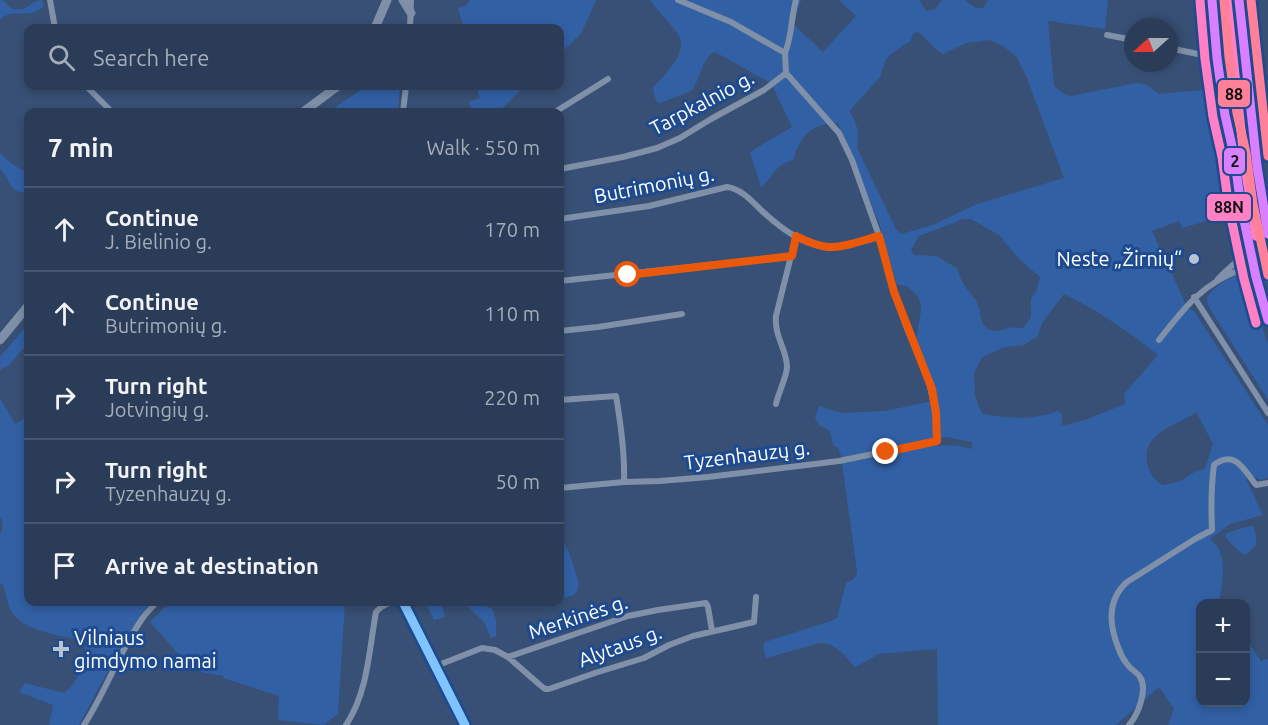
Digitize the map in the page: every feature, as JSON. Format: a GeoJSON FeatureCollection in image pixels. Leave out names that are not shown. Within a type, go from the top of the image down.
{"type":"FeatureCollection","features":[{"type":"Feature","properties":{"kind":"highway"},"geometry":{"type":"LineString","coordinates":[[1212,0],[1217,58],[1234,155]]}},
{"type":"Feature","properties":{"kind":"highway"},"geometry":{"type":"LineString","coordinates":[[1220,0],[1239,198],[1248,246],[1268,320]]}},
{"type":"Feature","properties":{"kind":"highway"},"geometry":{"type":"LineString","coordinates":[[1230,0],[1251,198],[1268,277]]}},
{"type":"Feature","properties":{"kind":"highway"},"geometry":{"type":"LineString","coordinates":[[1239,0],[1257,166],[1268,234]]}},
{"type":"Feature","properties":{"kind":"main road"},"geometry":{"type":"LineString","coordinates":[[377,24],[387,0]]}},
{"type":"Feature","properties":{"kind":"main road"},"geometry":{"type":"LineString","coordinates":[[403,0],[411,13]]}},
{"type":"Feature","properties":{"kind":"main road"},"geometry":{"type":"LineString","coordinates":[[309,108],[333,90]]}},
{"type":"Feature","properties":{"kind":"main road"},"geometry":{"type":"LineString","coordinates":[[0,340],[24,311]]}},
{"type":"Feature","properties":{"kind":"street"},"geometry":{"type":"LineString","coordinates":[[50,0],[54,24]]}},
{"type":"Feature","properties":{"kind":"street"},"geometry":{"type":"LineString","coordinates":[[410,24],[411,0]]}},
{"type":"Feature","properties":{"kind":"street"},"geometry":{"type":"LineString","coordinates":[[678,0],[731,22],[785,53]]}},
{"type":"Feature","properties":{"kind":"street"},"geometry":{"type":"LineString","coordinates":[[796,0],[790,27],[790,41],[785,53],[786,73],[839,133],[852,160],[879,236]]}},
{"type":"Feature","properties":{"kind":"street"},"geometry":{"type":"LineString","coordinates":[[1107,35],[1124,38]]}},
{"type":"Feature","properties":{"kind":"street"},"geometry":{"type":"LineString","coordinates":[[1178,50],[1217,58]]}},
{"type":"Feature","properties":{"kind":"street","name":"Tarpkalnio g."},"geometry":{"type":"LineString","coordinates":[[564,168],[625,157],[657,148],[680,138],[764,90],[786,73]]}},
{"type":"Feature","properties":{"kind":"street"},"geometry":{"type":"LineString","coordinates":[[561,108],[608,79]]}},
{"type":"Feature","properties":{"kind":"street"},"geometry":{"type":"LineString","coordinates":[[90,90],[108,108]]}},
{"type":"Feature","properties":{"kind":"street"},"geometry":{"type":"LineString","coordinates":[[403,108],[406,90]]}},
{"type":"Feature","properties":{"kind":"street","name":"Butrimonių g."},"geometry":{"type":"LineString","coordinates":[[564,218],[649,206],[727,188],[738,190],[774,221],[796,236],[812,243],[826,247],[838,247],[879,236]]}},
{"type":"Feature","properties":{"kind":"street"},"geometry":{"type":"LineString","coordinates":[[776,404],[787,373],[787,364],[775,325],[776,316],[796,236]]}},
{"type":"Feature","properties":{"kind":"street","name":"Tyzenhauzų g."},"geometry":{"type":"LineString","coordinates":[[564,488],[708,477],[839,460],[937,441],[932,389],[894,292],[879,236]]}},
{"type":"Feature","properties":{"kind":"street"},"geometry":{"type":"LineString","coordinates":[[1216,282],[1243,255],[1248,246]]}},
{"type":"Feature","properties":{"kind":"street"},"geometry":{"type":"LineString","coordinates":[[564,281],[792,256]]}},
{"type":"Feature","properties":{"kind":"street"},"geometry":{"type":"LineString","coordinates":[[1159,340],[1194,297],[1216,282],[1240,270],[1256,277]]}},
{"type":"Feature","properties":{"kind":"street"},"geometry":{"type":"LineString","coordinates":[[1194,297],[1268,413]]}},
{"type":"Feature","properties":{"kind":"street"},"geometry":{"type":"LineString","coordinates":[[564,331],[682,314]]}},
{"type":"Feature","properties":{"kind":"street"},"geometry":{"type":"LineString","coordinates":[[564,400],[616,396],[625,455],[624,482]]}},
{"type":"Feature","properties":{"kind":"street"},"geometry":{"type":"LineString","coordinates":[[1129,725],[1137,714],[1142,697],[1142,682],[1140,676],[1126,664],[1115,640],[1111,612],[1114,598],[1127,582],[1195,538],[1212,530],[1211,494],[1214,465],[1221,460],[1231,458],[1238,462],[1256,485],[1268,483]]}},
{"type":"Feature","properties":{"kind":"street","name":"Alytaus g."},"geometry":{"type":"LineString","coordinates":[[508,657],[545,689],[549,689],[595,672],[644,658],[685,639],[754,622],[756,597]]}},
{"type":"Feature","properties":{"kind":"street","name":"Merkinės g."},"geometry":{"type":"LineString","coordinates":[[436,666],[482,648],[495,650],[508,657],[628,616],[706,603],[712,631]]}},
{"type":"Feature","properties":{"kind":"street"},"geometry":{"type":"LineString","coordinates":[[84,725],[142,617],[153,606]]}},
{"type":"Feature","properties":{"kind":"street"},"geometry":{"type":"LineString","coordinates":[[346,725],[363,686],[376,612],[383,606]]}},
{"type":"Feature","properties":{"kind":"street"},"geometry":{"type":"LineString","coordinates":[[405,606],[465,725]]}},
{"type":"Feature","properties":{"kind":"shaded area"},"geometry":{"type":"Polygon","coordinates":[[[0,0],[12,9],[23,9],[41,0],[43,7],[31,13],[11,14],[0,19],[0,0]]]}},
{"type":"Feature","properties":{"kind":"shaded area"},"geometry":{"type":"Polygon","coordinates":[[[470,0],[596,0],[582,32],[564,50],[564,24],[463,24],[458,8],[466,6],[470,0]]]}},
{"type":"Feature","properties":{"kind":"shaded area"},"geometry":{"type":"Polygon","coordinates":[[[650,0],[801,0],[794,25],[823,52],[856,16],[839,0],[920,0],[927,11],[935,9],[942,0],[965,0],[975,8],[983,8],[988,0],[1108,0],[1105,29],[1048,21],[1054,86],[1061,92],[1070,96],[1137,83],[1147,85],[1159,94],[1202,90],[1200,63],[1205,64],[1206,61],[1212,61],[1218,145],[1227,215],[1182,228],[1179,221],[1152,231],[1188,309],[1194,311],[1268,425],[1268,478],[1261,480],[1251,476],[1246,479],[1263,515],[1230,524],[1210,539],[1220,552],[1223,574],[1219,599],[1196,599],[1196,707],[1250,707],[1250,645],[1261,661],[1268,659],[1268,725],[1168,725],[1174,709],[1159,687],[1116,725],[938,725],[937,649],[879,654],[855,667],[831,645],[820,643],[766,658],[763,646],[765,642],[837,618],[846,583],[856,576],[842,463],[935,446],[972,449],[972,442],[946,437],[842,458],[838,448],[833,445],[830,431],[819,425],[815,418],[819,406],[841,413],[885,411],[937,400],[917,342],[921,314],[920,301],[908,288],[897,285],[880,226],[838,123],[821,125],[808,132],[793,160],[779,167],[761,187],[750,152],[792,127],[771,83],[715,52],[707,59],[691,91],[658,103],[653,88],[675,62],[681,47],[677,33],[650,0]],[[918,32],[886,59],[880,77],[850,112],[857,129],[857,148],[896,229],[901,234],[933,225],[977,204],[1064,178],[1017,57],[1003,46],[990,40],[966,43],[943,54],[918,32]],[[961,219],[919,236],[911,250],[914,255],[936,256],[957,268],[964,285],[976,300],[985,327],[997,331],[1023,328],[1031,317],[1031,299],[1036,292],[1040,277],[1020,260],[999,235],[971,219],[961,219]],[[1064,294],[1042,323],[1038,336],[1024,345],[1005,347],[982,357],[974,373],[975,396],[982,414],[1029,417],[1058,411],[1062,416],[1061,426],[1085,420],[1125,404],[1124,394],[1158,355],[1113,322],[1064,294]],[[1196,412],[1162,431],[1150,444],[1147,452],[1148,466],[1152,475],[1162,485],[1179,481],[1205,469],[1213,444],[1196,412]]]}},
{"type":"Feature","properties":{"kind":"shaded area"},"geometry":{"type":"Polygon","coordinates":[[[1218,89],[1241,246],[1238,255],[1220,131],[1218,89]]]}},
{"type":"Feature","properties":{"kind":"shaded area"},"geometry":{"type":"Polygon","coordinates":[[[361,90],[400,90],[398,108],[334,108],[361,90]]]}},
{"type":"Feature","properties":{"kind":"shaded area"},"geometry":{"type":"Polygon","coordinates":[[[477,90],[522,90],[502,108],[471,108],[469,102],[480,98],[477,90]]]}},
{"type":"Feature","properties":{"kind":"shaded area"},"geometry":{"type":"Polygon","coordinates":[[[0,153],[24,171],[24,192],[14,189],[0,169],[0,153]]]}},
{"type":"Feature","properties":{"kind":"shaded area"},"geometry":{"type":"Polygon","coordinates":[[[1239,274],[1244,274],[1248,281],[1268,344],[1268,400],[1207,304],[1209,295],[1216,287],[1239,274]]]}},
{"type":"Feature","properties":{"kind":"shaded area"},"geometry":{"type":"Polygon","coordinates":[[[24,329],[24,348],[9,365],[0,370],[0,357],[24,329]]]}},
{"type":"Feature","properties":{"kind":"shaded area"},"geometry":{"type":"Polygon","coordinates":[[[0,398],[15,424],[24,418],[24,606],[148,606],[118,652],[79,725],[49,725],[53,705],[19,692],[25,683],[64,693],[78,676],[86,642],[34,628],[25,624],[12,612],[3,585],[0,584],[0,534],[3,526],[0,517],[0,398]]]}},
{"type":"Feature","properties":{"kind":"shaded area"},"geometry":{"type":"Polygon","coordinates":[[[1254,527],[1256,545],[1246,555],[1226,538],[1225,534],[1254,527]]]}},
{"type":"Feature","properties":{"kind":"shaded area"},"geometry":{"type":"Polygon","coordinates":[[[564,544],[568,549],[579,584],[574,595],[564,598],[564,544]]]}},
{"type":"Feature","properties":{"kind":"shaded area"},"geometry":{"type":"Polygon","coordinates":[[[166,606],[345,606],[338,714],[324,725],[278,720],[279,696],[223,678],[223,676],[191,668],[150,622],[166,606]]]}},
{"type":"Feature","properties":{"kind":"shaded area"},"geometry":{"type":"Polygon","coordinates":[[[427,606],[442,606],[445,617],[434,620],[427,606]]]}},
{"type":"Feature","properties":{"kind":"shaded area"},"geometry":{"type":"Polygon","coordinates":[[[467,606],[486,606],[492,609],[496,620],[496,636],[491,638],[484,622],[467,606]]]}},
{"type":"Feature","properties":{"kind":"transit line","name":"2"},"geometry":{"type":"LineString","coordinates":[[1212,0],[1225,115],[1234,155],[1241,206],[1268,320]]}},
{"type":"Feature","properties":{"kind":"transit line","name":"88"},"geometry":{"type":"LineString","coordinates":[[1224,0],[1237,113],[1268,275]]}},
{"type":"Feature","properties":{"kind":"transit line","name":"2"},"geometry":{"type":"LineString","coordinates":[[1239,0],[1257,166],[1268,234]]}},
{"type":"Feature","properties":{"kind":"transit line","name":"88"},"geometry":{"type":"LineString","coordinates":[[1251,0],[1268,156]]}},
{"type":"Feature","properties":{"kind":"transit line","name":"88N"},"geometry":{"type":"LineString","coordinates":[[1200,1],[1213,117],[1222,157],[1229,208],[1256,323]]}},
{"type":"Feature","properties":{"kind":"transit line","name":"88N"},"geometry":{"type":"LineString","coordinates":[[1227,1],[1245,167],[1256,236]]}},
{"type":"Feature","properties":{"kind":"transit line"},"geometry":{"type":"LineString","coordinates":[[405,606],[465,725]]}},
{"type":"Feature","properties":{"kind":"place","name":"Neste „Žirnių“"},"geometry":{"type":"Point","coordinates":[1194,259]}},
{"type":"Feature","properties":{"kind":"place","name":"Vilniaus gimdymo namai"},"geometry":{"type":"Point","coordinates":[61,649]}},
{"type":"Feature","properties":{"kind":"route"},"geometry":{"type":"LineString","coordinates":[[628,275],[792,256],[796,236],[826,247],[838,247],[879,236],[894,292],[934,399],[937,441],[886,452]]}}]}
